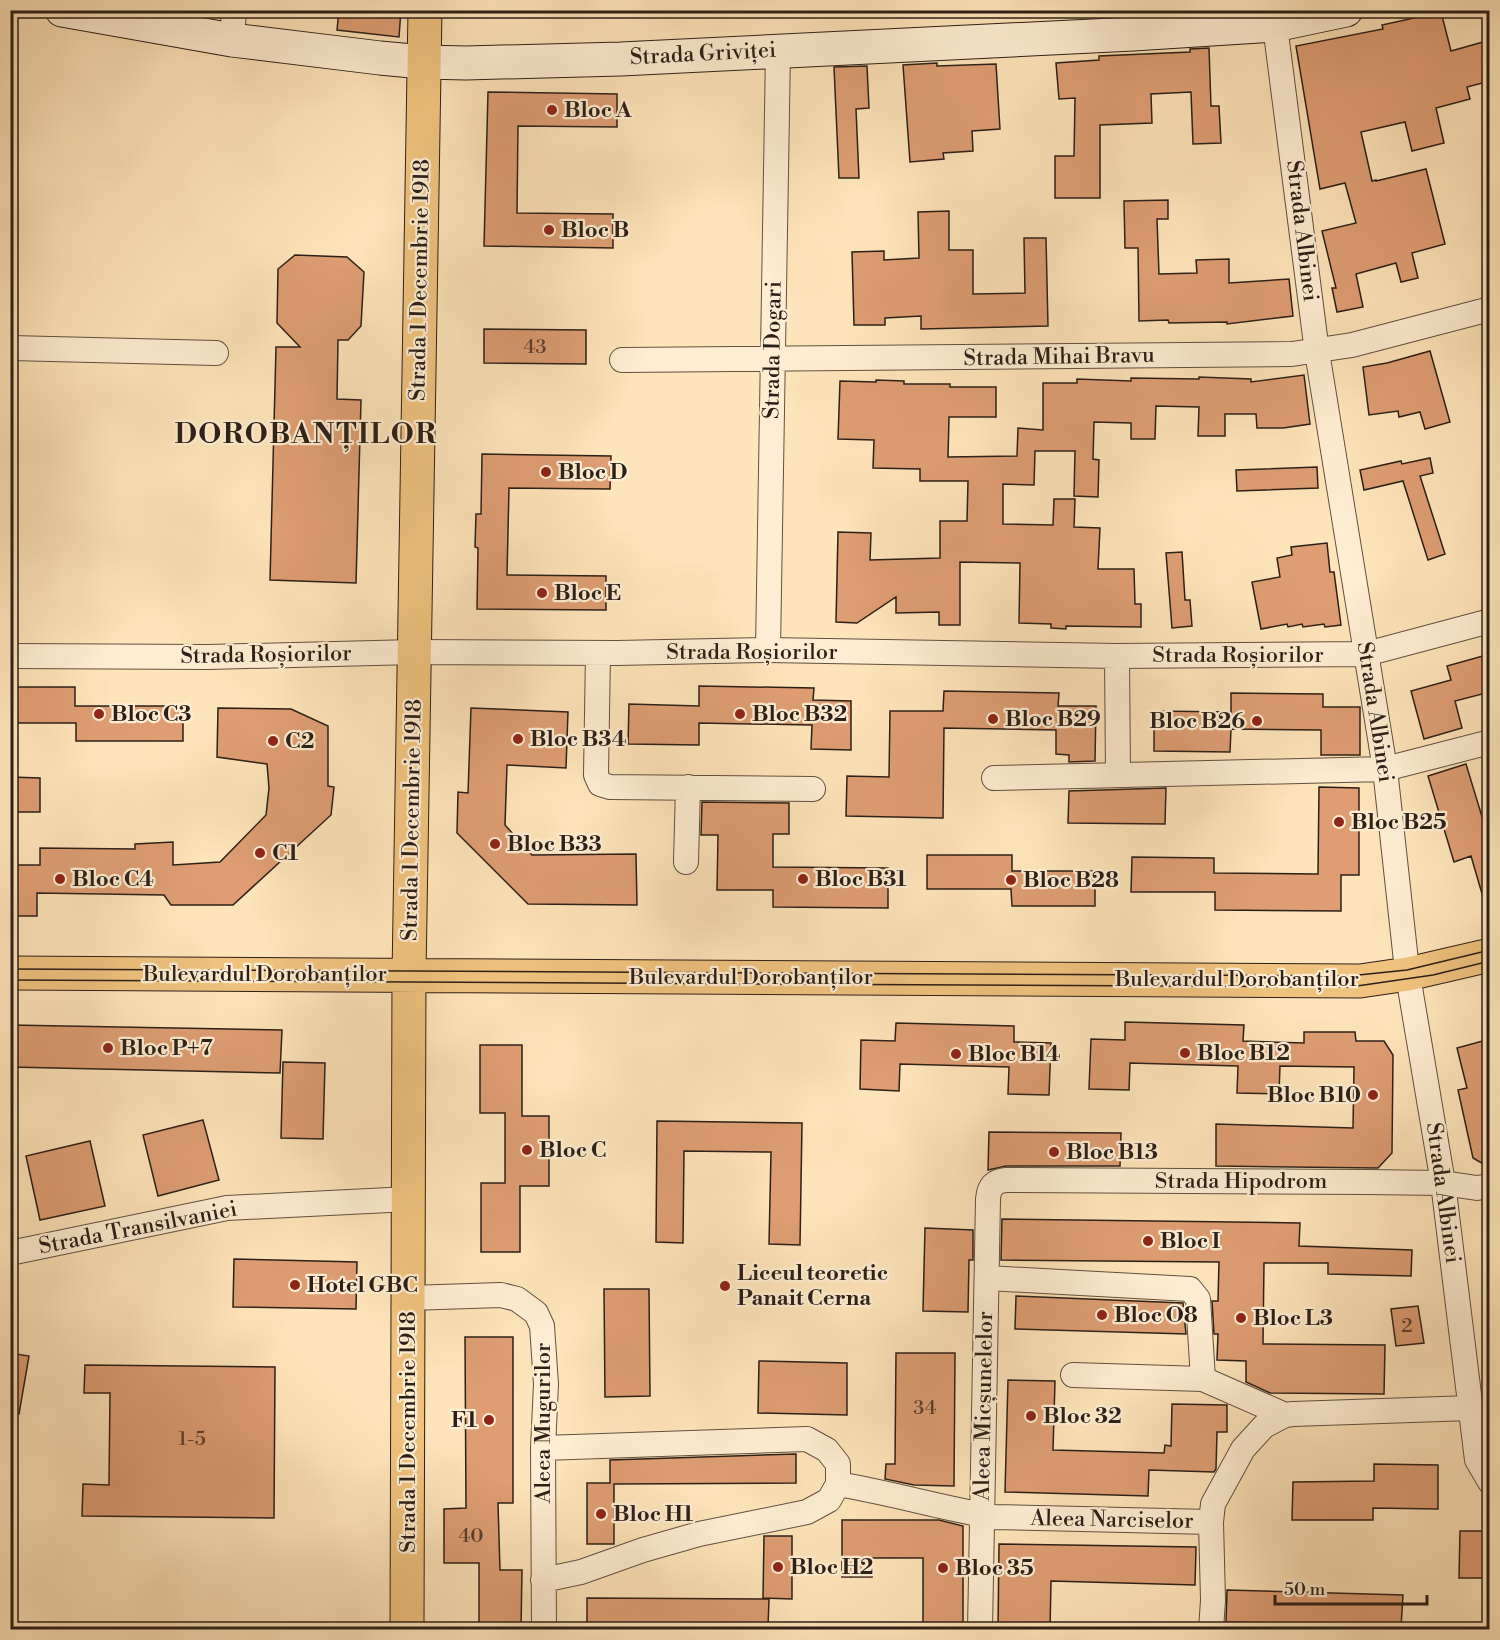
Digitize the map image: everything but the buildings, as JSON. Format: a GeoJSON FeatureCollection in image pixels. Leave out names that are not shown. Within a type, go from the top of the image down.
{"type":"FeatureCollection","features":[{"type":"Feature","properties":{"kind":"main road","name":"Strada Griviței"},"geometry":{"type":"LineString","coordinates":[[62,10],[233,25],[423,62],[466,63],[621,59],[778,51],[1274,18],[1346,10]]}},
{"type":"Feature","properties":{"kind":"main road","name":"Strada 1 Decembrie 1918"},"geometry":{"type":"LineString","coordinates":[[406,1629],[409,975],[425,10]]}},
{"type":"Feature","properties":{"kind":"main road","name":"Bulevardul Dorobanților"},"geometry":{"type":"LineString","coordinates":[[10,973],[1360,981],[1408,974],[1490,955]]}},
{"type":"Feature","properties":{"kind":"street","name":"Strada Albinei"},"geometry":{"type":"LineString","coordinates":[[1274,18],[1317,352],[1385,769],[1408,974],[1443,1183],[1477,1460],[1490,1482]]}},
{"type":"Feature","properties":{"kind":"street","name":"Strada Dogari"},"geometry":{"type":"LineString","coordinates":[[768,650],[778,51]]}},
{"type":"Feature","properties":{"kind":"street","name":"Strada Mihai Bravu"},"geometry":{"type":"LineString","coordinates":[[622,360],[1292,354],[1353,345],[1490,309]]}},
{"type":"Feature","properties":{"kind":"street"},"geometry":{"type":"LineString","coordinates":[[10,348],[216,353]]}},
{"type":"Feature","properties":{"kind":"street","name":"Strada Roșiorilor"},"geometry":{"type":"LineString","coordinates":[[10,656],[208,657],[415,652],[598,653],[768,650],[1117,656],[1366,654],[1490,621]]}},
{"type":"Feature","properties":{"kind":"street"},"geometry":{"type":"LineString","coordinates":[[598,653],[596,775],[600,784],[813,789]]}},
{"type":"Feature","properties":{"kind":"street"},"geometry":{"type":"LineString","coordinates":[[1117,656],[1118,775]]}},
{"type":"Feature","properties":{"kind":"street"},"geometry":{"type":"LineString","coordinates":[[994,778],[1385,769],[1490,742]]}},
{"type":"Feature","properties":{"kind":"street"},"geometry":{"type":"LineString","coordinates":[[686,862],[688,787]]}},
{"type":"Feature","properties":{"kind":"street","name":"Strada Hipodrom"},"geometry":{"type":"LineString","coordinates":[[993,1184],[998,1180],[1006,1180],[1443,1183],[1477,1188],[1490,1186]]}},
{"type":"Feature","properties":{"kind":"street","name":"Aleea Micșunelelor"},"geometry":{"type":"LineString","coordinates":[[980,1629],[988,1199],[989,1190],[993,1184]]}},
{"type":"Feature","properties":{"kind":"street","name":"Strada Transilvaniei"},"geometry":{"type":"LineString","coordinates":[[10,1253],[227,1208],[409,1199]]}},
{"type":"Feature","properties":{"kind":"street"},"geometry":{"type":"LineString","coordinates":[[987,1278],[1190,1289],[1198,1299],[1203,1379]]}},
{"type":"Feature","properties":{"kind":"street","name":"Aleea Mugurilor"},"geometry":{"type":"LineString","coordinates":[[409,1298],[501,1295],[518,1299],[536,1313],[542,1326],[546,1384],[543,1448],[544,1629]]}},
{"type":"Feature","properties":{"kind":"street"},"geometry":{"type":"LineString","coordinates":[[1073,1376],[1203,1379],[1285,1415]]}},
{"type":"Feature","properties":{"kind":"street","name":"Aleea Narciselor"},"geometry":{"type":"LineString","coordinates":[[838,1484],[994,1517],[1211,1522],[1213,1504],[1243,1449],[1264,1426],[1285,1415],[1471,1408]]}},
{"type":"Feature","properties":{"kind":"street"},"geometry":{"type":"LineString","coordinates":[[543,1448],[807,1440],[827,1449],[838,1464],[838,1484],[830,1500],[807,1512],[699,1534],[643,1550],[581,1572],[543,1580]]}},
{"type":"Feature","properties":{"kind":"street"},"geometry":{"type":"LineString","coordinates":[[1210,1629],[1213,1600],[1211,1522]]}},
{"type":"Feature","properties":{"kind":"tram line"},"geometry":{"type":"LineString","coordinates":[[10,969],[1349,976],[1407,970],[1490,950]]}},
{"type":"Feature","properties":{"kind":"tram line"},"geometry":{"type":"LineString","coordinates":[[10,980],[1350,987],[1433,975],[1490,961]]}},
{"type":"Feature","properties":{"kind":"place","name":"Bloc A"},"geometry":{"type":"Point","coordinates":[552,110]}},
{"type":"Feature","properties":{"kind":"place","name":"Bloc B"},"geometry":{"type":"Point","coordinates":[549,230]}},
{"type":"Feature","properties":{"kind":"place","name":"Bloc D"},"geometry":{"type":"Point","coordinates":[546,472]}},
{"type":"Feature","properties":{"kind":"place","name":"Bloc E"},"geometry":{"type":"Point","coordinates":[542,593]}},
{"type":"Feature","properties":{"kind":"place","name":"Bloc C3"},"geometry":{"type":"Point","coordinates":[99,714]}},
{"type":"Feature","properties":{"kind":"place","name":"Bloc B32"},"geometry":{"type":"Point","coordinates":[740,714]}},
{"type":"Feature","properties":{"kind":"place","name":"Bloc B29"},"geometry":{"type":"Point","coordinates":[993,719]}},
{"type":"Feature","properties":{"kind":"place","name":"Bloc B26"},"geometry":{"type":"Point","coordinates":[1257,721]}},
{"type":"Feature","properties":{"kind":"place","name":"Bloc B34"},"geometry":{"type":"Point","coordinates":[518,739]}},
{"type":"Feature","properties":{"kind":"place","name":"C2"},"geometry":{"type":"Point","coordinates":[273,741]}},
{"type":"Feature","properties":{"kind":"place","name":"Bloc B25"},"geometry":{"type":"Point","coordinates":[1339,822]}},
{"type":"Feature","properties":{"kind":"place","name":"Bloc B33"},"geometry":{"type":"Point","coordinates":[495,844]}},
{"type":"Feature","properties":{"kind":"place","name":"C1"},"geometry":{"type":"Point","coordinates":[260,853]}},
{"type":"Feature","properties":{"kind":"place","name":"Bloc C4"},"geometry":{"type":"Point","coordinates":[60,879]}},
{"type":"Feature","properties":{"kind":"place","name":"Bloc B31"},"geometry":{"type":"Point","coordinates":[803,879]}},
{"type":"Feature","properties":{"kind":"place","name":"Bloc B28"},"geometry":{"type":"Point","coordinates":[1011,880]}},
{"type":"Feature","properties":{"kind":"place","name":"Bloc P+7"},"geometry":{"type":"Point","coordinates":[108,1048]}},
{"type":"Feature","properties":{"kind":"place","name":"Bloc B12"},"geometry":{"type":"Point","coordinates":[1185,1053]}},
{"type":"Feature","properties":{"kind":"place","name":"Bloc B14"},"geometry":{"type":"Point","coordinates":[956,1054]}},
{"type":"Feature","properties":{"kind":"place","name":"Bloc B10"},"geometry":{"type":"Point","coordinates":[1373,1095]}},
{"type":"Feature","properties":{"kind":"place","name":"Bloc C"},"geometry":{"type":"Point","coordinates":[527,1150]}},
{"type":"Feature","properties":{"kind":"place","name":"Bloc B13"},"geometry":{"type":"Point","coordinates":[1054,1152]}},
{"type":"Feature","properties":{"kind":"place","name":"Bloc I"},"geometry":{"type":"Point","coordinates":[1148,1241]}},
{"type":"Feature","properties":{"kind":"place","name":"Hotel GBC"},"geometry":{"type":"Point","coordinates":[295,1285]}},
{"type":"Feature","properties":{"kind":"place","name":"Liceul teoretic Panait Cerna"},"geometry":{"type":"Point","coordinates":[725,1286]}},
{"type":"Feature","properties":{"kind":"place","name":"Bloc O8"},"geometry":{"type":"Point","coordinates":[1102,1315]}},
{"type":"Feature","properties":{"kind":"place","name":"Bloc L3"},"geometry":{"type":"Point","coordinates":[1241,1318]}},
{"type":"Feature","properties":{"kind":"place","name":"Bloc 32"},"geometry":{"type":"Point","coordinates":[1031,1416]}},
{"type":"Feature","properties":{"kind":"place","name":"F1"},"geometry":{"type":"Point","coordinates":[489,1420]}},
{"type":"Feature","properties":{"kind":"place","name":"Bloc H1"},"geometry":{"type":"Point","coordinates":[601,1514]}},
{"type":"Feature","properties":{"kind":"place","name":"Bloc H2"},"geometry":{"type":"Point","coordinates":[778,1567]}},
{"type":"Feature","properties":{"kind":"place","name":"Bloc 35"},"geometry":{"type":"Point","coordinates":[943,1568]}},
{"type":"Feature","properties":{"kind":"district","name":"DOROBANȚILOR"},"geometry":{"type":"Point","coordinates":[306,434]}}]}
